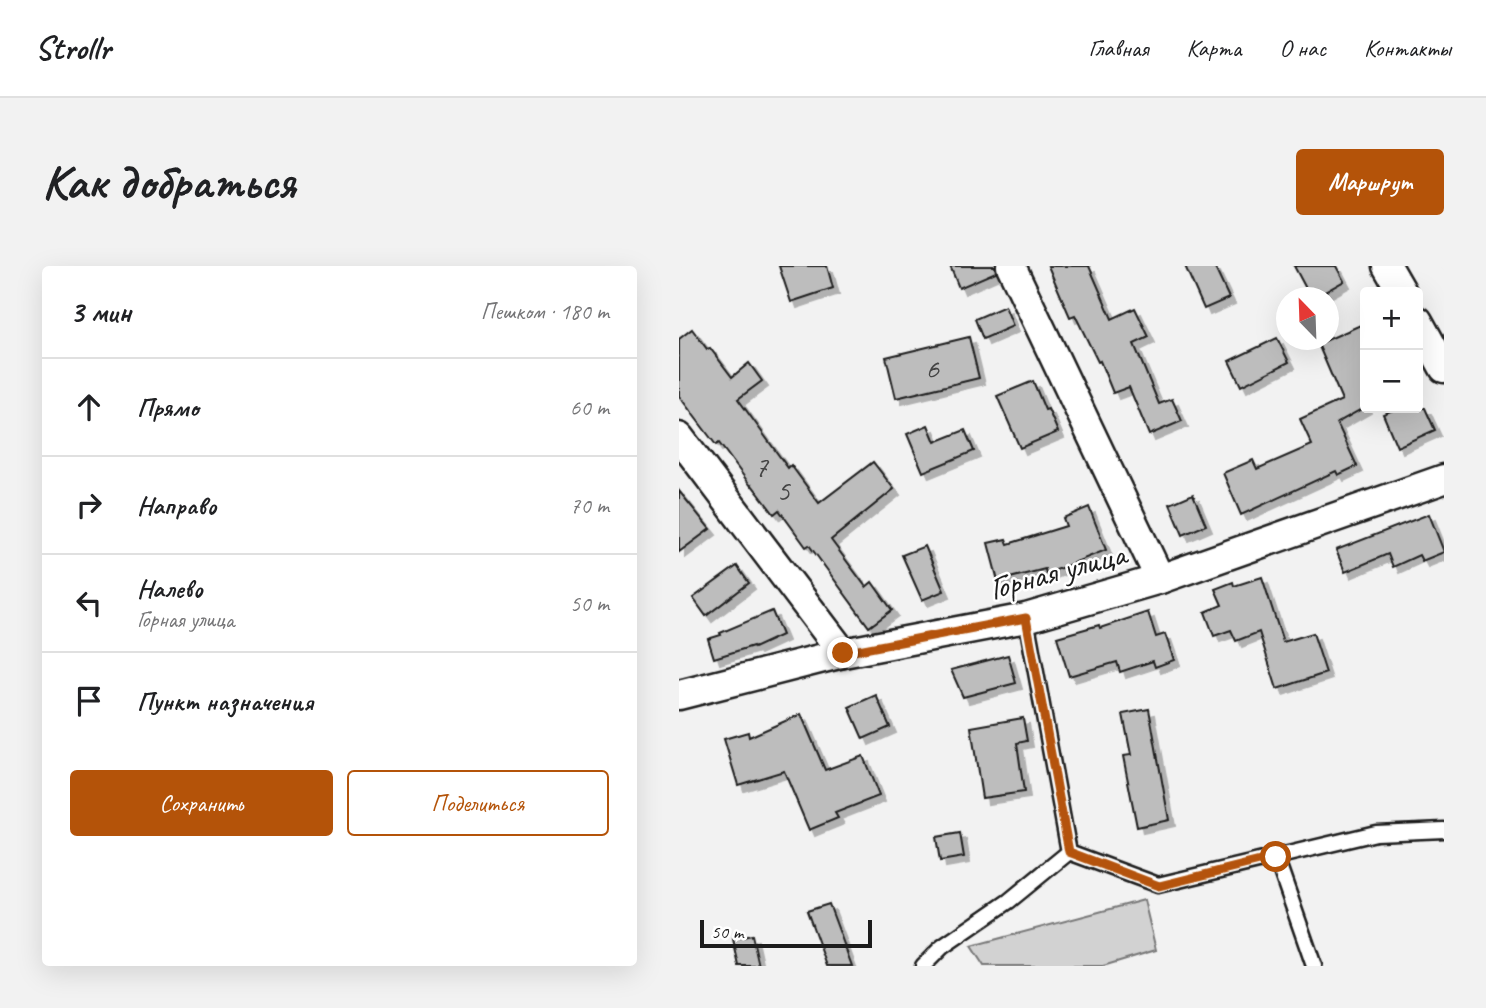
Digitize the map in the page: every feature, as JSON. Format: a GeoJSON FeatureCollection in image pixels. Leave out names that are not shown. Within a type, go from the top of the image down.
{"type":"FeatureCollection","features":[{"type":"Feature","properties":{"kind":"street"},"geometry":{"type":"LineString","coordinates":[[1011,266],[1160,579]]}},
{"type":"Feature","properties":{"kind":"street"},"geometry":{"type":"LineString","coordinates":[[1387,266],[1399,287]]}},
{"type":"Feature","properties":{"kind":"street"},"geometry":{"type":"LineString","coordinates":[[1423,330],[1444,368]]}},
{"type":"Feature","properties":{"kind":"street"},"geometry":{"type":"LineString","coordinates":[[679,437],[843,653]]}},
{"type":"Feature","properties":{"kind":"street","name":"Горная улица"},"geometry":{"type":"LineString","coordinates":[[679,695],[843,653],[1026,618],[1160,579],[1444,480]]}},
{"type":"Feature","properties":{"kind":"lane"},"geometry":{"type":"LineString","coordinates":[[1026,618],[1069,852]]}},
{"type":"Feature","properties":{"kind":"lane"},"geometry":{"type":"LineString","coordinates":[[1069,852],[1159,886],[1376,833],[1444,830]]}},
{"type":"Feature","properties":{"kind":"lane"},"geometry":{"type":"LineString","coordinates":[[923,966],[942,947],[1009,901],[1069,852]]}},
{"type":"Feature","properties":{"kind":"lane"},"geometry":{"type":"LineString","coordinates":[[1276,857],[1314,966]]}},
{"type":"Feature","properties":{"kind":"shaded area"},"geometry":{"type":"Polygon","coordinates":[[[1144,900],[1156,950],[1103,966],[984,966],[971,946],[1144,900]]]}},
{"type":"Feature","properties":{"kind":"building"},"geometry":{"type":"Polygon","coordinates":[[[779,266],[827,266],[833,288],[791,302],[779,266]]]}},
{"type":"Feature","properties":{"kind":"building"},"geometry":{"type":"Polygon","coordinates":[[[950,266],[995,266],[996,272],[959,288],[950,266]]]}},
{"type":"Feature","properties":{"kind":"building"},"geometry":{"type":"Polygon","coordinates":[[[1048,266],[1089,266],[1112,319],[1135,308],[1149,337],[1134,344],[1159,404],[1172,399],[1182,421],[1149,435],[1129,387],[1113,393],[1100,361],[1098,362],[1075,315],[1070,317],[1048,266]]]}},
{"type":"Feature","properties":{"kind":"building"},"geometry":{"type":"Polygon","coordinates":[[[1185,266],[1214,266],[1229,298],[1204,309],[1185,266]]]}},
{"type":"Feature","properties":{"kind":"building"},"geometry":{"type":"Polygon","coordinates":[[[1294,266],[1336,266],[1344,281],[1333,287],[1305,287],[1294,266]]]}},
{"type":"Feature","properties":{"kind":"building"},"geometry":{"type":"Polygon","coordinates":[[[1005,306],[1013,326],[983,339],[975,319],[1005,306]]]}},
{"type":"Feature","properties":{"kind":"building"},"geometry":{"type":"Polygon","coordinates":[[[1360,325],[1360,410],[1337,423],[1357,466],[1338,475],[1336,471],[1241,515],[1223,473],[1253,460],[1257,469],[1312,445],[1300,419],[1342,400],[1321,350],[1339,350],[1339,335],[1360,325]]]}},
{"type":"Feature","properties":{"kind":"building"},"geometry":{"type":"Polygon","coordinates":[[[692,329],[732,377],[749,363],[762,381],[738,399],[788,468],[791,465],[819,503],[873,462],[894,489],[831,540],[866,587],[872,582],[892,610],[869,627],[809,545],[806,547],[779,510],[774,514],[679,396],[679,339],[692,329]]]}},
{"type":"Feature","properties":{"kind":"building"},"geometry":{"type":"Polygon","coordinates":[[[969,337],[979,378],[896,398],[886,357],[969,337]]]}},
{"type":"Feature","properties":{"kind":"building"},"geometry":{"type":"Polygon","coordinates":[[[1276,338],[1276,350],[1283,350],[1289,362],[1241,386],[1229,361],[1276,338]]]}},
{"type":"Feature","properties":{"kind":"building"},"geometry":{"type":"Polygon","coordinates":[[[1033,381],[1058,432],[1020,448],[997,396],[1033,381]]]}},
{"type":"Feature","properties":{"kind":"building"},"geometry":{"type":"Polygon","coordinates":[[[1425,408],[1435,430],[1397,447],[1383,414],[1423,413],[1425,408]]]}},
{"type":"Feature","properties":{"kind":"building"},"geometry":{"type":"Polygon","coordinates":[[[928,425],[935,442],[965,430],[974,451],[923,472],[907,434],[928,425]]]}},
{"type":"Feature","properties":{"kind":"building"},"geometry":{"type":"Polygon","coordinates":[[[679,491],[710,529],[679,552],[679,491]]]}},
{"type":"Feature","properties":{"kind":"building"},"geometry":{"type":"Polygon","coordinates":[[[1193,494],[1206,525],[1183,535],[1170,504],[1193,494]]]}},
{"type":"Feature","properties":{"kind":"building"},"geometry":{"type":"Polygon","coordinates":[[[1089,507],[1106,550],[1046,574],[1045,569],[998,581],[988,543],[1006,539],[1008,544],[1066,526],[1063,518],[1089,507]]]}},
{"type":"Feature","properties":{"kind":"building"},"geometry":{"type":"Polygon","coordinates":[[[1429,514],[1444,552],[1422,561],[1419,555],[1393,567],[1388,554],[1345,572],[1336,550],[1429,514]]]}},
{"type":"Feature","properties":{"kind":"building"},"geometry":{"type":"Polygon","coordinates":[[[925,546],[944,591],[922,600],[902,555],[925,546]]]}},
{"type":"Feature","properties":{"kind":"building"},"geometry":{"type":"Polygon","coordinates":[[[737,566],[749,583],[706,616],[693,598],[737,566]]]}},
{"type":"Feature","properties":{"kind":"building"},"geometry":{"type":"Polygon","coordinates":[[[1262,577],[1283,642],[1313,633],[1326,673],[1277,689],[1259,632],[1236,641],[1231,630],[1214,636],[1205,612],[1222,605],[1215,589],[1233,582],[1234,586],[1262,577]]]}},
{"type":"Feature","properties":{"kind":"building"},"geometry":{"type":"Polygon","coordinates":[[[772,611],[782,635],[754,648],[753,646],[714,658],[708,639],[772,611]]]}},
{"type":"Feature","properties":{"kind":"building"},"geometry":{"type":"Polygon","coordinates":[[[1148,612],[1156,637],[1165,634],[1174,660],[1155,667],[1153,661],[1120,672],[1117,662],[1069,676],[1057,637],[1099,625],[1100,628],[1148,612]]]}},
{"type":"Feature","properties":{"kind":"building"},"geometry":{"type":"Polygon","coordinates":[[[1008,655],[1016,683],[963,697],[951,670],[1008,655]]]}},
{"type":"Feature","properties":{"kind":"building"},"geometry":{"type":"Polygon","coordinates":[[[876,695],[890,727],[863,739],[849,707],[876,695]]]}},
{"type":"Feature","properties":{"kind":"building"},"geometry":{"type":"Polygon","coordinates":[[[1149,709],[1169,820],[1137,827],[1123,756],[1131,755],[1123,714],[1149,709]]]}},
{"type":"Feature","properties":{"kind":"building"},"geometry":{"type":"Polygon","coordinates":[[[801,714],[825,770],[863,756],[879,796],[835,813],[838,818],[809,830],[784,771],[738,785],[724,739],[748,732],[749,737],[801,714]]]}},
{"type":"Feature","properties":{"kind":"building"},"geometry":{"type":"Polygon","coordinates":[[[1023,718],[1027,741],[1017,743],[1024,792],[982,798],[971,727],[1023,718]]]}},
{"type":"Feature","properties":{"kind":"building"},"geometry":{"type":"Polygon","coordinates":[[[960,833],[964,857],[940,861],[936,837],[960,833]]]}},
{"type":"Feature","properties":{"kind":"building"},"geometry":{"type":"Polygon","coordinates":[[[829,904],[852,966],[827,966],[807,911],[829,904]]]}},
{"type":"Feature","properties":{"kind":"building"},"geometry":{"type":"Polygon","coordinates":[[[752,935],[759,966],[739,966],[733,939],[752,935]]]}},
{"type":"Feature","properties":{"kind":"route"},"geometry":{"type":"LineString","coordinates":[[843,653],[1026,618],[1069,852],[1159,886],[1276,857]]}}]}
